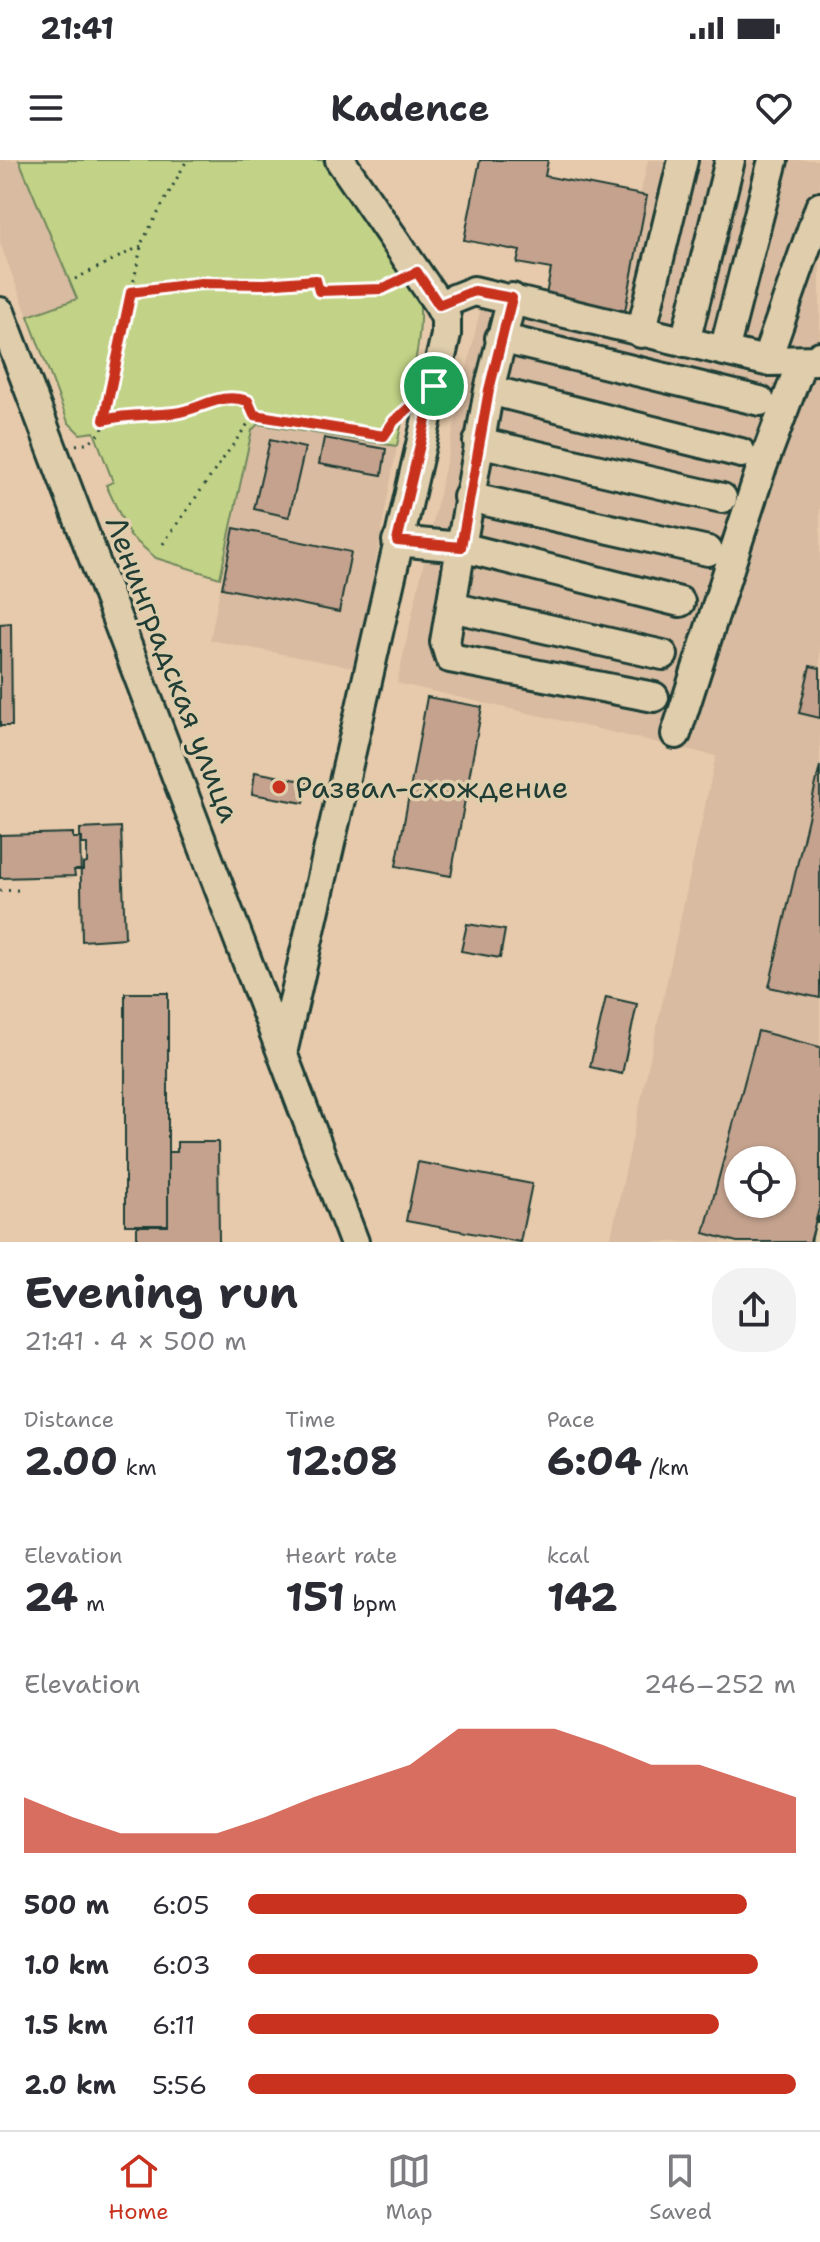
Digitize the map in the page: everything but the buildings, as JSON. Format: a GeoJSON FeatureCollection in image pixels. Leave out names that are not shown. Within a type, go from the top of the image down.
{"type":"FeatureCollection","features":[{"type":"Feature","properties":{"kind":"street"},"geometry":{"type":"LineString","coordinates":[[283,1049],[446,335],[446,318],[439,305],[340,160]]}},
{"type":"Feature","properties":{"kind":"street"},"geometry":{"type":"LineString","coordinates":[[641,333],[683,160]]}},
{"type":"Feature","properties":{"kind":"street"},"geometry":{"type":"LineString","coordinates":[[685,342],[730,160]]}},
{"type":"Feature","properties":{"kind":"street"},"geometry":{"type":"LineString","coordinates":[[724,351],[773,160]]}},
{"type":"Feature","properties":{"kind":"street"},"geometry":{"type":"LineString","coordinates":[[766,361],[820,207]]}},
{"type":"Feature","properties":{"kind":"street"},"geometry":{"type":"LineString","coordinates":[[439,305],[474,291],[766,361],[811,358],[760,472],[676,734]]}},
{"type":"Feature","properties":{"kind":"street"},"geometry":{"type":"LineString","coordinates":[[512,298],[500,338],[468,497],[445,642],[450,658],[654,697]]}},
{"type":"Feature","properties":{"kind":"street","name":"Ленинградская улица"},"geometry":{"type":"LineString","coordinates":[[0,312],[354,1242]]}},
{"type":"Feature","properties":{"kind":"street"},"geometry":{"type":"LineString","coordinates":[[500,338],[760,401]]}},
{"type":"Feature","properties":{"kind":"street"},"geometry":{"type":"LineString","coordinates":[[489,390],[741,453]]}},
{"type":"Feature","properties":{"kind":"street"},"geometry":{"type":"LineString","coordinates":[[478,442],[722,498]]}},
{"type":"Feature","properties":{"kind":"street"},"geometry":{"type":"LineString","coordinates":[[468,497],[708,551]]}},
{"type":"Feature","properties":{"kind":"street"},"geometry":{"type":"LineString","coordinates":[[397,541],[461,547],[680,602]]}},
{"type":"Feature","properties":{"kind":"street"},"geometry":{"type":"LineString","coordinates":[[451,607],[663,655]]}},
{"type":"Feature","properties":{"kind":"path"},"geometry":{"type":"LineString","coordinates":[[53,450],[89,442],[102,432],[141,246],[187,160]]}},
{"type":"Feature","properties":{"kind":"path"},"geometry":{"type":"LineString","coordinates":[[75,279],[141,246]]}},
{"type":"Feature","properties":{"kind":"path"},"geometry":{"type":"LineString","coordinates":[[131,292],[201,283],[265,284],[316,280],[319,291],[382,289],[417,272]]}},
{"type":"Feature","properties":{"kind":"path"},"geometry":{"type":"LineString","coordinates":[[254,415],[384,436],[394,421],[434,386]]}},
{"type":"Feature","properties":{"kind":"path"},"geometry":{"type":"LineString","coordinates":[[104,420],[121,415],[174,413],[220,397],[248,401],[254,415]]}},
{"type":"Feature","properties":{"kind":"path"},"geometry":{"type":"LineString","coordinates":[[163,544],[254,415]]}},
{"type":"Feature","properties":{"kind":"path"},"geometry":{"type":"LineString","coordinates":[[0,891],[20,890]]}},
{"type":"Feature","properties":{"kind":"shaded area"},"geometry":{"type":"Polygon","coordinates":[[[0,160],[19,160],[77,300],[28,316],[0,243],[0,160]]]}},
{"type":"Feature","properties":{"kind":"shaded area"},"geometry":{"type":"Polygon","coordinates":[[[648,160],[820,160],[820,1242],[610,1242],[716,756],[397,683],[482,302],[608,340],[648,160]]]}},
{"type":"Feature","properties":{"kind":"shaded area"},"geometry":{"type":"Polygon","coordinates":[[[258,424],[397,446],[356,668],[210,640],[252,430],[258,424]]]}},
{"type":"Feature","properties":{"kind":"green space"},"geometry":{"type":"Polygon","coordinates":[[[19,160],[323,160],[416,284],[420,301],[418,342],[397,446],[258,424],[252,430],[220,578],[156,558],[130,536],[106,485],[113,482],[94,432],[80,434],[68,422],[28,316],[77,299],[19,160]]]}},
{"type":"Feature","properties":{"kind":"railway"},"geometry":{"type":"LineString","coordinates":[[815,1242],[820,1220]]}},
{"type":"Feature","properties":{"kind":"place","name":"Развал-схождение"},"geometry":{"type":"Point","coordinates":[279,787]}},
{"type":"Feature","properties":{"kind":"route"},"geometry":{"type":"LineString","coordinates":[[417,272],[439,305],[474,291],[512,298],[489,390],[461,547],[397,541],[434,386],[394,421],[384,436],[254,415],[248,401],[238,397],[220,397],[187,411],[121,415],[104,420],[131,292],[201,283],[265,284],[316,280],[319,291],[382,289],[417,272]]}}]}
